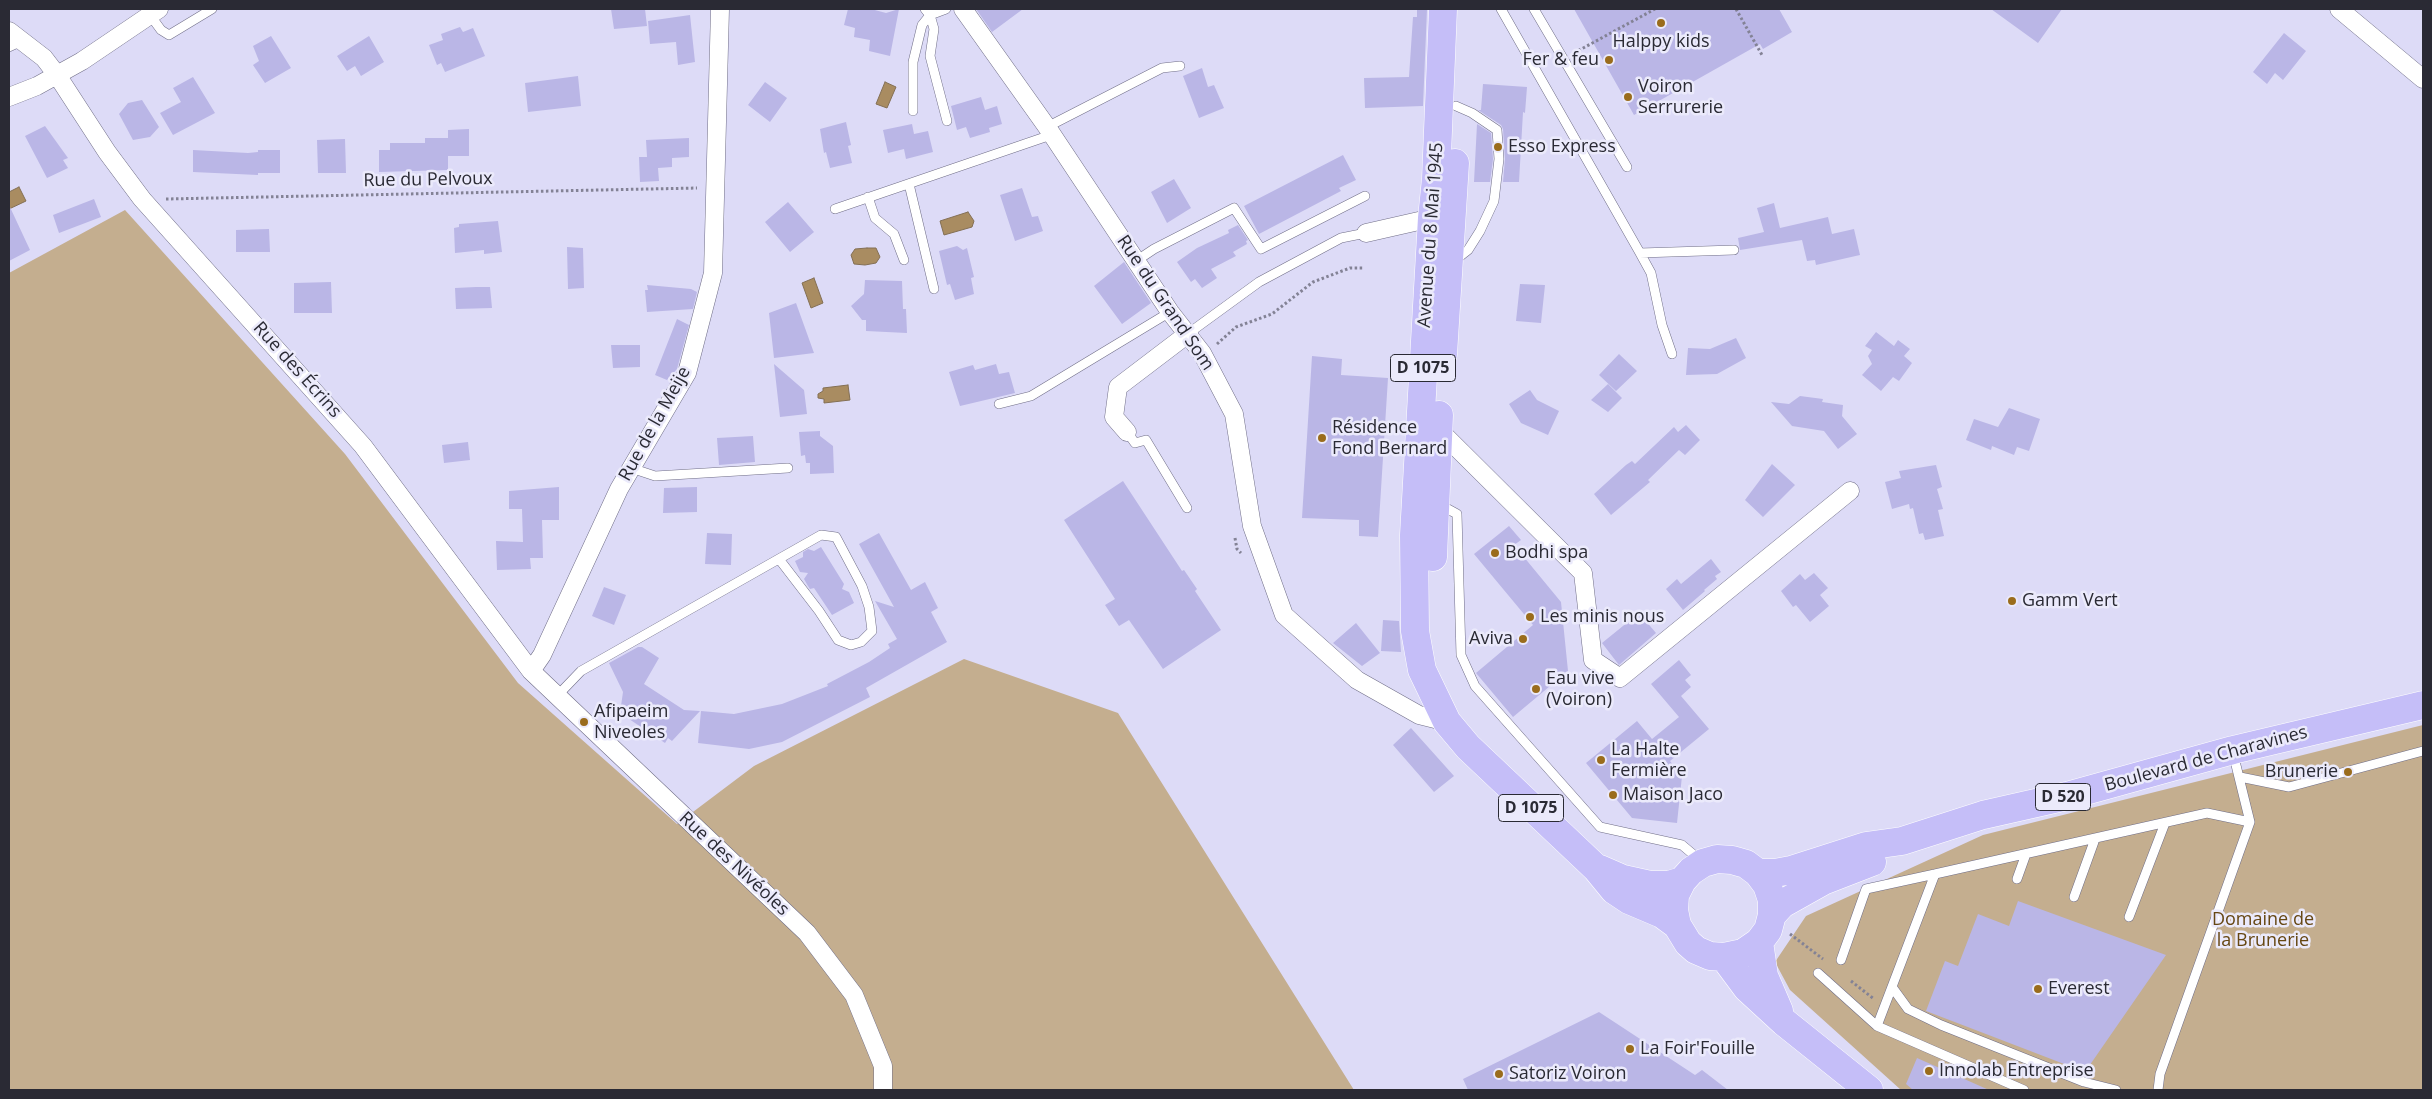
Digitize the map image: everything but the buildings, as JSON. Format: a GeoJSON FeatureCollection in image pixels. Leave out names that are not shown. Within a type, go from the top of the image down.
{"type":"FeatureCollection","features":[{"type":"Feature","properties":{"kind":"main road","name":"Avenue du 8 Mai 1945"},"geometry":{"type":"LineString","coordinates":[[1442,9],[1436,179],[1449,263],[1428,428],[1416,478],[1415,631],[1422,670],[1447,722],[1468,747],[1596,868]]}},
{"type":"Feature","properties":{"kind":"main road","name":"Avenue du 8 Mai 1945"},"geometry":{"type":"LineString","coordinates":[[1460,9],[1456,106],[1442,219],[1428,428],[1435,497],[1432,632],[1437,672],[1468,747]]}},
{"type":"Feature","properties":{"kind":"main road","name":"Boulevard de Charavines"},"geometry":{"type":"LineString","coordinates":[[1758,873],[1783,872],[1866,846],[1902,841],[1983,815],[2067,796],[2233,750],[2423,705]]}},
{"type":"Feature","properties":{"kind":"main road","name":"Boulevard de Charavines"},"geometry":{"type":"LineString","coordinates":[[1772,915],[1782,904],[1823,881],[1874,862],[1902,841]]}},
{"type":"Feature","properties":{"kind":"main road"},"geometry":{"type":"LineString","coordinates":[[1717,859],[1732,860],[1746,864],[1758,873],[1767,885],[1772,900],[1772,915],[1768,930],[1759,942],[1743,954],[1724,958],[1710,956],[1696,950],[1688,943],[1676,925],[1674,910],[1675,895],[1682,881],[1691,871],[1703,863],[1717,859]]}},
{"type":"Feature","properties":{"kind":"main road","name":"D 1075"},"geometry":{"type":"LineString","coordinates":[[1596,868],[1624,879],[1650,885],[1682,881]]}},
{"type":"Feature","properties":{"kind":"main road","name":"D 1075"},"geometry":{"type":"LineString","coordinates":[[1596,868],[1614,890],[1629,900],[1662,914],[1676,925]]}},
{"type":"Feature","properties":{"kind":"main road"},"geometry":{"type":"LineString","coordinates":[[1759,942],[1764,976],[1784,1022]]}},
{"type":"Feature","properties":{"kind":"main road"},"geometry":{"type":"LineString","coordinates":[[1724,958],[1747,988],[1784,1022],[1869,1090]]}},
{"type":"Feature","properties":{"kind":"street","name":"Rue de la Meije"},"geometry":{"type":"LineString","coordinates":[[531,671],[542,655],[618,489],[687,373],[712,273],[720,9]]}},
{"type":"Feature","properties":{"kind":"street","name":"Rue du Grand Som"},"geometry":{"type":"LineString","coordinates":[[963,9],[1049,131],[1170,312],[1189,333],[1202,353],[1234,414],[1252,526],[1284,615],[1358,680],[1419,715],[1447,722]]}},
{"type":"Feature","properties":{"kind":"street"},"geometry":{"type":"LineString","coordinates":[[2339,9],[2423,79]]}},
{"type":"Feature","properties":{"kind":"street"},"geometry":{"type":"LineString","coordinates":[[9,98],[82,61],[147,13]]}},
{"type":"Feature","properties":{"kind":"street","name":"Rue des Écrins"},"geometry":{"type":"LineString","coordinates":[[13,40],[44,58],[107,152],[142,199],[363,446],[531,671]]}},
{"type":"Feature","properties":{"kind":"street"},"geometry":{"type":"LineString","coordinates":[[1366,233],[1442,219]]}},
{"type":"Feature","properties":{"kind":"street"},"geometry":{"type":"LineString","coordinates":[[1127,432],[1114,417],[1118,387],[1189,333]]}},
{"type":"Feature","properties":{"kind":"street"},"geometry":{"type":"LineString","coordinates":[[1428,428],[1583,573],[1593,660],[1620,678],[1850,491]]}},
{"type":"Feature","properties":{"kind":"street","name":"Rue des Nivéoles"},"geometry":{"type":"LineString","coordinates":[[531,671],[807,933],[854,995],[883,1066],[883,1090]]}},
{"type":"Feature","properties":{"kind":"lane"},"geometry":{"type":"LineString","coordinates":[[147,13],[161,30],[169,35],[212,9]]}},
{"type":"Feature","properties":{"kind":"lane"},"geometry":{"type":"LineString","coordinates":[[928,12],[946,9]]}},
{"type":"Feature","properties":{"kind":"lane"},"geometry":{"type":"LineString","coordinates":[[1502,9],[1651,273],[1662,325],[1672,354]]}},
{"type":"Feature","properties":{"kind":"lane"},"geometry":{"type":"LineString","coordinates":[[1534,9],[1627,167]]}},
{"type":"Feature","properties":{"kind":"lane"},"geometry":{"type":"LineString","coordinates":[[912,111],[913,62],[922,25],[928,12]]}},
{"type":"Feature","properties":{"kind":"lane"},"geometry":{"type":"LineString","coordinates":[[928,12],[934,29],[930,56],[948,121]]}},
{"type":"Feature","properties":{"kind":"lane"},"geometry":{"type":"LineString","coordinates":[[835,209],[909,184],[1049,131],[1162,68],[1180,66]]}},
{"type":"Feature","properties":{"kind":"lane"},"geometry":{"type":"LineString","coordinates":[[1449,263],[1456,261],[1468,250],[1480,231],[1494,201],[1499,159],[1497,130],[1472,112],[1456,106]]}},
{"type":"Feature","properties":{"kind":"lane"},"geometry":{"type":"LineString","coordinates":[[909,184],[934,289]]}},
{"type":"Feature","properties":{"kind":"lane"},"geometry":{"type":"LineString","coordinates":[[1136,261],[1154,249],[1234,208],[1261,248],[1365,196]]}},
{"type":"Feature","properties":{"kind":"lane"},"geometry":{"type":"LineString","coordinates":[[868,197],[875,218],[894,234],[904,260]]}},
{"type":"Feature","properties":{"kind":"lane"},"geometry":{"type":"LineString","coordinates":[[1189,333],[1259,282],[1341,238],[1366,233]]}},
{"type":"Feature","properties":{"kind":"lane"},"geometry":{"type":"LineString","coordinates":[[1640,254],[1734,250]]}},
{"type":"Feature","properties":{"kind":"lane"},"geometry":{"type":"LineString","coordinates":[[999,404],[1031,396],[1170,312]]}},
{"type":"Feature","properties":{"kind":"lane"},"geometry":{"type":"LineString","coordinates":[[1127,432],[1135,443],[1146,440],[1187,508]]}},
{"type":"Feature","properties":{"kind":"lane"},"geometry":{"type":"LineString","coordinates":[[631,468],[655,476],[788,468]]}},
{"type":"Feature","properties":{"kind":"lane"},"geometry":{"type":"LineString","coordinates":[[1416,478],[1446,508],[1457,514],[1461,655],[1475,686],[1600,827],[1682,845],[1703,863]]}},
{"type":"Feature","properties":{"kind":"lane"},"geometry":{"type":"LineString","coordinates":[[557,696],[581,671],[820,535],[836,537],[862,586],[869,607],[872,631],[861,642],[851,645],[838,640],[819,610],[779,559]]}},
{"type":"Feature","properties":{"kind":"lane"},"geometry":{"type":"LineString","coordinates":[[2158,1090],[2160,1074],[2250,822],[2233,750]]}},
{"type":"Feature","properties":{"kind":"lane"},"geometry":{"type":"LineString","coordinates":[[2240,777],[2289,787],[2423,751]]}},
{"type":"Feature","properties":{"kind":"lane"},"geometry":{"type":"LineString","coordinates":[[1841,960],[1866,889],[2207,813],[2250,822]]}},
{"type":"Feature","properties":{"kind":"lane"},"geometry":{"type":"LineString","coordinates":[[2129,917],[2165,823]]}},
{"type":"Feature","properties":{"kind":"lane"},"geometry":{"type":"LineString","coordinates":[[2074,896],[2095,839]]}},
{"type":"Feature","properties":{"kind":"lane"},"geometry":{"type":"LineString","coordinates":[[2017,879],[2026,854]]}},
{"type":"Feature","properties":{"kind":"lane"},"geometry":{"type":"LineString","coordinates":[[1876,1026],[1935,874]]}},
{"type":"Feature","properties":{"kind":"lane"},"geometry":{"type":"LineString","coordinates":[[1818,973],[1876,1026],[2024,1090]]}},
{"type":"Feature","properties":{"kind":"lane"},"geometry":{"type":"LineString","coordinates":[[1892,987],[1908,1009],[1940,1025],[2084,1082],[2116,1090]]}},
{"type":"Feature","properties":{"kind":"path"},"geometry":{"type":"LineString","coordinates":[[1564,59],[1654,9]]}},
{"type":"Feature","properties":{"kind":"path"},"geometry":{"type":"LineString","coordinates":[[1736,9],[1762,56]]}},
{"type":"Feature","properties":{"kind":"path","name":"Rue du Pelvoux"},"geometry":{"type":"LineString","coordinates":[[142,199],[715,188]]}},
{"type":"Feature","properties":{"kind":"path"},"geometry":{"type":"LineString","coordinates":[[1202,353],[1211,349],[1236,327],[1272,314],[1313,282],[1350,268],[1364,268]]}},
{"type":"Feature","properties":{"kind":"path"},"geometry":{"type":"LineString","coordinates":[[1234,531],[1237,549],[1241,553],[1263,558]]}},
{"type":"Feature","properties":{"kind":"green space"},"geometry":{"type":"Polygon","coordinates":[[[125,210],[345,454],[518,683],[677,824],[754,766],[964,659],[1118,713],[1354,1090],[9,1090],[9,273],[125,210]]]}},
{"type":"Feature","properties":{"kind":"green space","name":"Domaine de la Brunerie"},"geometry":{"type":"Polygon","coordinates":[[[2423,725],[2423,1090],[1901,1090],[1790,990],[1775,962],[1806,916],[1983,835],[2423,725]]]}},
{"type":"Feature","properties":{"kind":"shaded area"},"geometry":{"type":"Polygon","coordinates":[[[885,82],[896,87],[887,108],[876,104],[885,82]]]}},
{"type":"Feature","properties":{"kind":"shaded area"},"geometry":{"type":"Polygon","coordinates":[[[19,187],[26,201],[9,209],[9,192],[19,187]]]}},
{"type":"Feature","properties":{"kind":"shaded area"},"geometry":{"type":"Polygon","coordinates":[[[968,212],[974,221],[972,227],[944,235],[940,221],[968,212]]]}},
{"type":"Feature","properties":{"kind":"shaded area"},"geometry":{"type":"Polygon","coordinates":[[[876,248],[880,257],[876,263],[854,264],[851,255],[855,249],[876,248]]]}},
{"type":"Feature","properties":{"kind":"shaded area"},"geometry":{"type":"Polygon","coordinates":[[[814,278],[823,303],[811,308],[802,283],[814,278]]]}},
{"type":"Feature","properties":{"kind":"shaded area"},"geometry":{"type":"Polygon","coordinates":[[[848,385],[850,400],[824,403],[824,399],[818,398],[818,394],[823,391],[823,388],[848,385]]]}},
{"type":"Feature","properties":{"kind":"place","name":"Halppy kids"},"geometry":{"type":"Point","coordinates":[1661,23]}},
{"type":"Feature","properties":{"kind":"place","name":"Fer & feu"},"geometry":{"type":"Point","coordinates":[1609,60]}},
{"type":"Feature","properties":{"kind":"place","name":"Voiron Serrurerie"},"geometry":{"type":"Point","coordinates":[1628,97]}},
{"type":"Feature","properties":{"kind":"place","name":"Esso Express"},"geometry":{"type":"Point","coordinates":[1498,147]}},
{"type":"Feature","properties":{"kind":"place","name":"Résidence Fond Bernard"},"geometry":{"type":"Point","coordinates":[1322,438]}},
{"type":"Feature","properties":{"kind":"place","name":"Bodhi spa"},"geometry":{"type":"Point","coordinates":[1495,553]}},
{"type":"Feature","properties":{"kind":"place","name":"Gamm Vert"},"geometry":{"type":"Point","coordinates":[2012,601]}},
{"type":"Feature","properties":{"kind":"place","name":"Les minis nous"},"geometry":{"type":"Point","coordinates":[1530,617]}},
{"type":"Feature","properties":{"kind":"place","name":"Aviva"},"geometry":{"type":"Point","coordinates":[1523,639]}},
{"type":"Feature","properties":{"kind":"place","name":"Eau vive (Voiron)"},"geometry":{"type":"Point","coordinates":[1536,689]}},
{"type":"Feature","properties":{"kind":"place","name":"Afipaeim Niveoles"},"geometry":{"type":"Point","coordinates":[584,722]}},
{"type":"Feature","properties":{"kind":"place","name":"La Halte Fermière"},"geometry":{"type":"Point","coordinates":[1601,760]}},
{"type":"Feature","properties":{"kind":"place","name":"Brunerie"},"geometry":{"type":"Point","coordinates":[2348,772]}},
{"type":"Feature","properties":{"kind":"place","name":"Maison Jaco"},"geometry":{"type":"Point","coordinates":[1613,795]}},
{"type":"Feature","properties":{"kind":"place","name":"Everest"},"geometry":{"type":"Point","coordinates":[2038,989]}},
{"type":"Feature","properties":{"kind":"place","name":"La Foir'Fouille"},"geometry":{"type":"Point","coordinates":[1630,1049]}},
{"type":"Feature","properties":{"kind":"place","name":"Innolab Entreprise"},"geometry":{"type":"Point","coordinates":[1929,1071]}},
{"type":"Feature","properties":{"kind":"place","name":"Satoriz Voiron"},"geometry":{"type":"Point","coordinates":[1499,1074]}}]}
